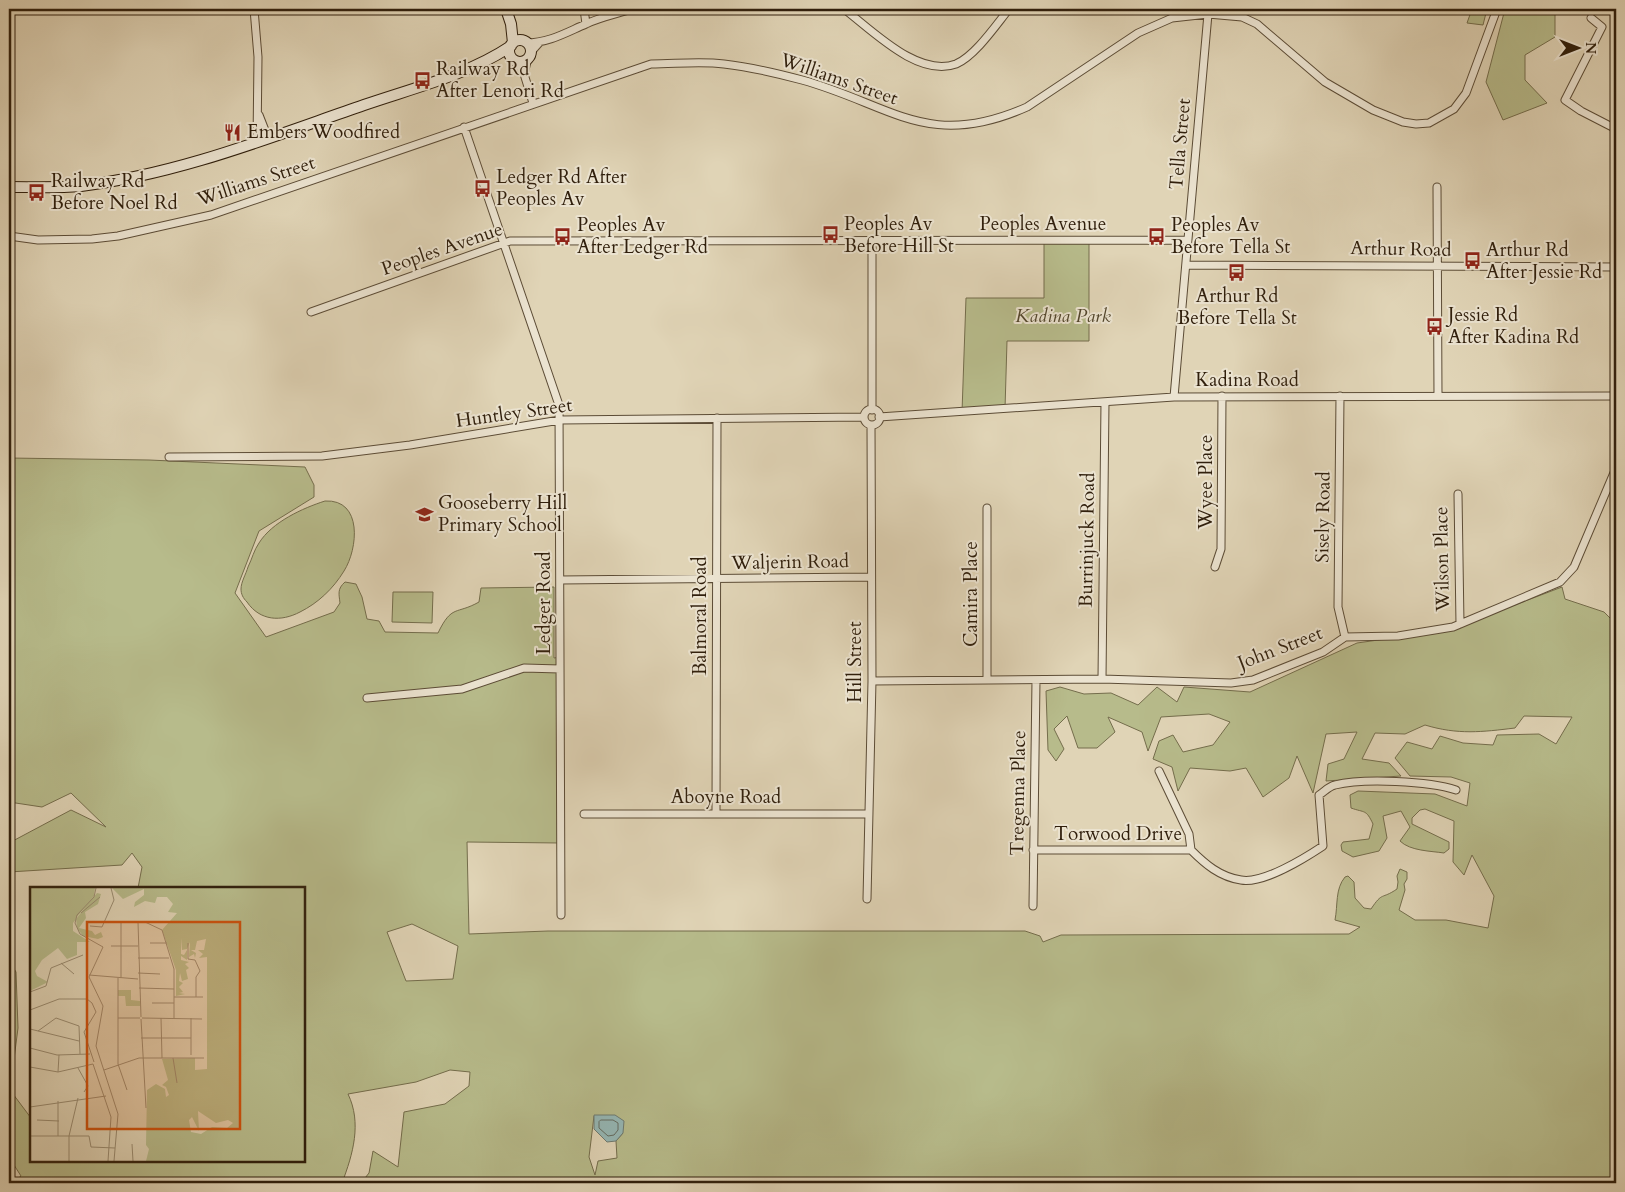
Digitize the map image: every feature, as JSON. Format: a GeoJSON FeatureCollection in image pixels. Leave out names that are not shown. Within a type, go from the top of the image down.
{"type":"FeatureCollection","features":[{"type":"Feature","properties":{"kind":"street"},"geometry":{"type":"LineString","coordinates":[[254,9],[258,33],[258,142]]}},
{"type":"Feature","properties":{"kind":"street"},"geometry":{"type":"LineString","coordinates":[[506,9],[511,24],[527,49],[524,74]]}},
{"type":"Feature","properties":{"kind":"street"},"geometry":{"type":"LineString","coordinates":[[584,9],[586,24]]}},
{"type":"Feature","properties":{"kind":"street"},"geometry":{"type":"LineString","coordinates":[[490,60],[514,59],[524,61],[527,49],[539,43],[586,24],[632,9]]}},
{"type":"Feature","properties":{"kind":"street"},"geometry":{"type":"LineString","coordinates":[[844,9],[910,59],[935,67],[957,63],[985,40],[1009,9]]}},
{"type":"Feature","properties":{"kind":"street","name":"Williams Street"},"geometry":{"type":"LineString","coordinates":[[9,236],[38,240],[92,239],[118,236],[211,214],[651,64],[722,64],[753,68],[816,85],[908,120],[948,126],[969,125],[1007,115],[1027,106],[1138,33],[1172,18],[1208,14],[1242,17],[1257,24],[1325,82],[1391,118],[1416,124],[1439,119],[1454,110],[1461,101],[1472,79],[1498,9]]}},
{"type":"Feature","properties":{"kind":"street","name":"Tella Street"},"geometry":{"type":"LineString","coordinates":[[1174,397],[1208,14]]}},
{"type":"Feature","properties":{"kind":"street"},"geometry":{"type":"LineString","coordinates":[[1591,18],[1602,27],[1565,100],[1581,111],[1616,129]]}},
{"type":"Feature","properties":{"kind":"street"},"geometry":{"type":"LineString","coordinates":[[511,24],[512,45],[509,51],[524,74],[533,103]]}},
{"type":"Feature","properties":{"kind":"street"},"geometry":{"type":"LineString","coordinates":[[9,187],[51,187],[98,183],[186,164],[258,142],[490,60],[520,40],[527,49]]}},
{"type":"Feature","properties":{"kind":"street"},"geometry":{"type":"LineString","coordinates":[[259,116],[268,138]]}},
{"type":"Feature","properties":{"kind":"street","name":"Ledger Road"},"geometry":{"type":"LineString","coordinates":[[464,127],[506,243],[559,405],[561,915]]}},
{"type":"Feature","properties":{"kind":"street"},"geometry":{"type":"LineString","coordinates":[[1437,187],[1438,396]]}},
{"type":"Feature","properties":{"kind":"street"},"geometry":{"type":"LineString","coordinates":[[872,240],[872,410]]}},
{"type":"Feature","properties":{"kind":"street","name":"Peoples Avenue"},"geometry":{"type":"LineString","coordinates":[[311,312],[510,241],[1188,240]]}},
{"type":"Feature","properties":{"kind":"street","name":"Arthur Road"},"geometry":{"type":"LineString","coordinates":[[1186,265],[1616,267]]}},
{"type":"Feature","properties":{"kind":"street","name":"Wyee Place"},"geometry":{"type":"LineString","coordinates":[[1215,567],[1221,549],[1222,396]]}},
{"type":"Feature","properties":{"kind":"street","name":"Sisely Road"},"geometry":{"type":"LineString","coordinates":[[1340,396],[1338,607],[1345,637]]}},
{"type":"Feature","properties":{"kind":"street","name":"Kadina Road"},"geometry":{"type":"LineString","coordinates":[[879,417],[1174,397],[1616,396]]}},
{"type":"Feature","properties":{"kind":"street","name":"Burrinjuck Road"},"geometry":{"type":"LineString","coordinates":[[1102,679],[1105,402]]}},
{"type":"Feature","properties":{"kind":"street"},"geometry":{"type":"LineString","coordinates":[[872,410],[877,412],[879,417],[877,423],[871,425],[866,422],[864,417],[866,412],[872,410]]}},
{"type":"Feature","properties":{"kind":"street","name":"Huntley Street"},"geometry":{"type":"LineString","coordinates":[[169,457],[322,456],[410,445],[560,420],[864,417]]}},
{"type":"Feature","properties":{"kind":"street","name":"Balmoral Road"},"geometry":{"type":"LineString","coordinates":[[716,814],[718,418]]}},
{"type":"Feature","properties":{"kind":"street","name":"Hill Street"},"geometry":{"type":"LineString","coordinates":[[867,900],[872,681],[871,425]]}},
{"type":"Feature","properties":{"kind":"street","name":"John Street"},"geometry":{"type":"LineString","coordinates":[[872,681],[1102,679],[1231,684],[1253,680],[1323,652],[1345,637],[1398,636],[1460,624],[1565,578],[1574,567],[1616,468]]}},
{"type":"Feature","properties":{"kind":"street","name":"Wilson Place"},"geometry":{"type":"LineString","coordinates":[[1458,494],[1460,624]]}},
{"type":"Feature","properties":{"kind":"street","name":"Camira Place"},"geometry":{"type":"LineString","coordinates":[[987,508],[987,680]]}},
{"type":"Feature","properties":{"kind":"street","name":"Waljerin Road"},"geometry":{"type":"LineString","coordinates":[[560,580],[871,577]]}},
{"type":"Feature","properties":{"kind":"street"},"geometry":{"type":"LineString","coordinates":[[366,698],[462,689],[524,668],[560,669]]}},
{"type":"Feature","properties":{"kind":"street","name":"Tregenna Place"},"geometry":{"type":"LineString","coordinates":[[1033,906],[1036,680]]}},
{"type":"Feature","properties":{"kind":"street"},"geometry":{"type":"LineString","coordinates":[[1159,771],[1189,834],[1191,850]]}},
{"type":"Feature","properties":{"kind":"street","name":"Torwood Drive"},"geometry":{"type":"LineString","coordinates":[[1034,850],[1191,850],[1210,869],[1241,881],[1274,874],[1323,846],[1319,795],[1334,785],[1366,782],[1439,784],[1456,790]]}},
{"type":"Feature","properties":{"kind":"street","name":"Aboyne Road"},"geometry":{"type":"LineString","coordinates":[[584,814],[869,814]]}},
{"type":"Feature","properties":{"kind":"green space"},"geometry":{"type":"Polygon","coordinates":[[[1472,9],[1487,9],[1483,25],[1467,23],[1472,9]]]}},
{"type":"Feature","properties":{"kind":"green space"},"geometry":{"type":"Polygon","coordinates":[[[1505,9],[1555,9],[1555,37],[1525,55],[1525,80],[1547,103],[1503,120],[1486,82],[1505,9]]]}},
{"type":"Feature","properties":{"kind":"green space","name":"Kadina Park"},"geometry":{"type":"Polygon","coordinates":[[[1044,240],[1089,240],[1089,341],[1007,341],[1005,409],[962,412],[966,298],[1044,298],[1044,240]]]}},
{"type":"Feature","properties":{"kind":"green space"},"geometry":{"type":"Polygon","coordinates":[[[9,458],[149,460],[305,467],[314,485],[314,497],[259,531],[235,593],[266,637],[334,612],[340,603],[340,589],[345,582],[356,584],[362,597],[367,619],[379,621],[385,632],[438,633],[451,614],[479,602],[481,588],[554,587],[554,658],[560,657],[560,843],[467,842],[469,934],[548,931],[1025,931],[1040,936],[1043,942],[1061,935],[1349,934],[1360,927],[1335,920],[1338,892],[1345,877],[1348,876],[1354,882],[1355,898],[1364,908],[1371,909],[1380,898],[1397,889],[1397,876],[1400,869],[1407,872],[1407,879],[1404,884],[1405,890],[1399,910],[1415,920],[1446,920],[1488,928],[1494,896],[1472,855],[1464,875],[1453,862],[1454,821],[1425,809],[1420,810],[1412,818],[1412,824],[1449,842],[1449,849],[1444,853],[1415,849],[1400,841],[1410,827],[1401,811],[1383,816],[1387,838],[1379,851],[1353,857],[1342,851],[1341,845],[1343,842],[1369,839],[1373,824],[1367,814],[1351,808],[1350,795],[1358,791],[1435,794],[1467,806],[1470,783],[1451,777],[1410,776],[1395,758],[1407,742],[1432,749],[1440,736],[1463,743],[1493,745],[1497,735],[1539,734],[1556,744],[1572,717],[1524,716],[1515,728],[1492,731],[1470,732],[1425,725],[1405,734],[1375,733],[1362,759],[1389,763],[1401,776],[1326,781],[1328,764],[1344,759],[1357,732],[1326,734],[1313,793],[1297,756],[1289,778],[1263,797],[1246,768],[1230,771],[1190,768],[1178,791],[1172,767],[1153,759],[1159,741],[1173,735],[1183,752],[1213,745],[1230,722],[1209,714],[1161,717],[1148,751],[1142,732],[1108,717],[1115,732],[1097,748],[1078,748],[1067,716],[1054,729],[1064,749],[1056,761],[1048,750],[1046,691],[1060,687],[1084,694],[1111,693],[1138,705],[1157,687],[1177,702],[1184,687],[1250,692],[1357,643],[1449,630],[1562,587],[1565,599],[1604,612],[1616,624],[1616,1183],[361,1183],[369,1173],[373,1151],[398,1167],[404,1112],[445,1104],[469,1086],[470,1072],[450,1070],[416,1082],[348,1094],[355,1116],[355,1127],[350,1161],[342,1183],[12,1183],[21,1176],[14,1165],[9,1163],[9,960],[16,972],[18,1028],[10,1090],[30,1117],[30,1162],[305,1162],[305,887],[138,887],[142,867],[132,853],[122,865],[9,872],[9,843],[71,810],[106,827],[71,793],[42,807],[9,802],[9,458]],[[412,924],[387,932],[406,981],[453,979],[458,946],[412,924]],[[594,1116],[589,1157],[595,1175],[598,1161],[617,1158],[616,1141],[623,1133],[594,1116]]]}},
{"type":"Feature","properties":{"kind":"green space"},"geometry":{"type":"Polygon","coordinates":[[[325,501],[337,503],[346,508],[351,516],[354,527],[352,550],[344,571],[325,595],[300,612],[278,618],[271,618],[258,613],[244,599],[241,589],[257,546],[265,535],[280,522],[325,501]]]}},
{"type":"Feature","properties":{"kind":"green space"},"geometry":{"type":"Polygon","coordinates":[[[393,592],[433,592],[432,623],[392,622],[393,592]]]}},
{"type":"Feature","properties":{"kind":"water"},"geometry":{"type":"Polygon","coordinates":[[[594,1115],[615,1115],[624,1121],[623,1133],[616,1141],[607,1142],[594,1129],[594,1115]]]}},
{"type":"Feature","properties":{"kind":"place","name":"Railway Rd After Lenori Rd"},"geometry":{"type":"Point","coordinates":[422,80]}},
{"type":"Feature","properties":{"kind":"place","name":"Embers Woodfired"},"geometry":{"type":"Point","coordinates":[233,132]}},
{"type":"Feature","properties":{"kind":"place","name":"Ledger Rd After Peoples Av"},"geometry":{"type":"Point","coordinates":[482,188]}},
{"type":"Feature","properties":{"kind":"place","name":"Railway Rd Before Noel Rd"},"geometry":{"type":"Point","coordinates":[37,192]}},
{"type":"Feature","properties":{"kind":"place","name":"Peoples Av Before Hill St"},"geometry":{"type":"Point","coordinates":[830,235]}},
{"type":"Feature","properties":{"kind":"place","name":"Peoples Av After Ledger Rd"},"geometry":{"type":"Point","coordinates":[563,236]}},
{"type":"Feature","properties":{"kind":"place","name":"Peoples Av Before Tella St"},"geometry":{"type":"Point","coordinates":[1157,236]}},
{"type":"Feature","properties":{"kind":"place","name":"Arthur Rd After Jessie Rd"},"geometry":{"type":"Point","coordinates":[1472,261]}},
{"type":"Feature","properties":{"kind":"place","name":"Arthur Rd Before Tella St"},"geometry":{"type":"Point","coordinates":[1237,273]}},
{"type":"Feature","properties":{"kind":"place","name":"Jessie Rd After Kadina Rd"},"geometry":{"type":"Point","coordinates":[1434,326]}},
{"type":"Feature","properties":{"kind":"place","name":"Gooseberry Hill Primary School"},"geometry":{"type":"Point","coordinates":[424,514]}}]}
